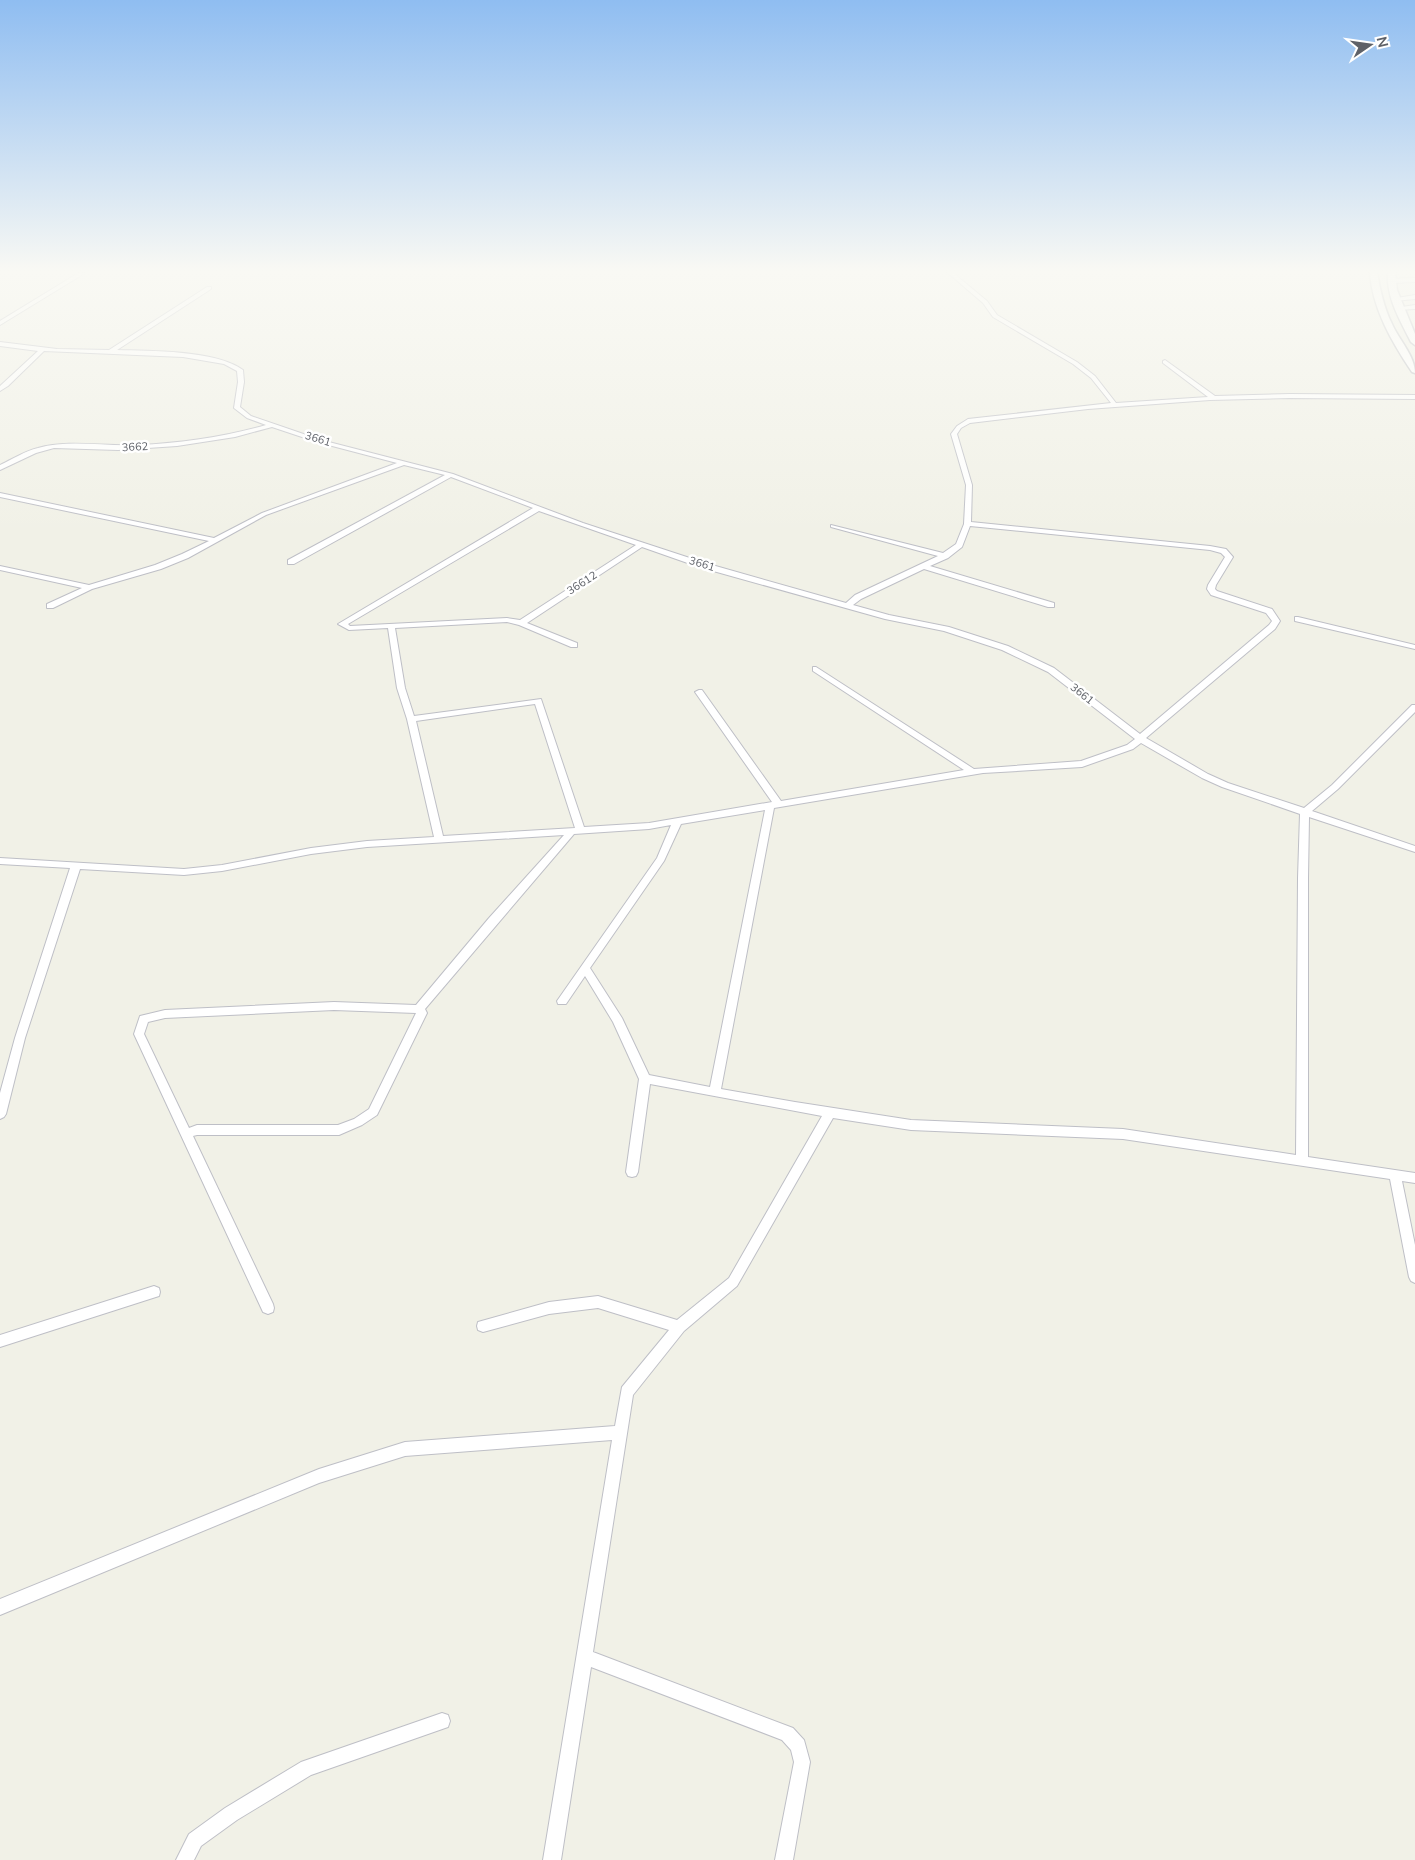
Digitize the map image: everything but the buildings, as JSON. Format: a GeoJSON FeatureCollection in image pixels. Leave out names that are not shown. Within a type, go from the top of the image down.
{"type":"FeatureCollection","features":[{"type":"Feature","properties":{"kind":"street"},"geometry":{"type":"LineString","coordinates":[[0,388],[29,359]]}},
{"type":"Feature","properties":{"kind":"street","name":"3661"},"geometry":{"type":"LineString","coordinates":[[203,359],[233,365],[240,370],[243,384],[236,402],[237,408],[249,417],[319,441],[401,464],[451,475],[539,508],[702,564],[888,617],[946,629],[1020,654],[1064,680],[1139,738],[1225,785],[1415,848]]}},
{"type":"Feature","properties":{"kind":"street"},"geometry":{"type":"LineString","coordinates":[[1068,359],[1093,377],[1115,406]]}},
{"type":"Feature","properties":{"kind":"street"},"geometry":{"type":"LineString","coordinates":[[1408,359],[1415,370]]}},
{"type":"Feature","properties":{"kind":"street"},"geometry":{"type":"LineString","coordinates":[[1165,362],[1215,399]]}},
{"type":"Feature","properties":{"kind":"street"},"geometry":{"type":"LineString","coordinates":[[848,605],[858,597],[945,556],[959,545],[967,524],[969,485],[954,434],[959,427],[968,421],[1115,406],[1215,399],[1288,396],[1415,397]]}},
{"type":"Feature","properties":{"kind":"street","name":"3662"},"geometry":{"type":"LineString","coordinates":[[0,468],[34,451],[52,446],[120,448],[174,444],[238,435],[273,425]]}},
{"type":"Feature","properties":{"kind":"street"},"geometry":{"type":"LineString","coordinates":[[50,606],[89,587],[158,567],[216,540],[264,514],[401,464]]}},
{"type":"Feature","properties":{"kind":"street"},"geometry":{"type":"LineString","coordinates":[[291,562],[451,475]]}},
{"type":"Feature","properties":{"kind":"street"},"geometry":{"type":"LineString","coordinates":[[0,495],[216,540]]}},
{"type":"Feature","properties":{"kind":"street"},"geometry":{"type":"LineString","coordinates":[[539,508],[342,624],[349,628],[507,620],[521,623],[574,645]]}},
{"type":"Feature","properties":{"kind":"street"},"geometry":{"type":"LineString","coordinates":[[0,861],[32,861],[76,866],[184,872],[222,868],[320,850],[439,839],[576,831],[678,822],[885,785],[973,772],[1082,764],[1130,747],[1272,627],[1276,621],[1270,611],[1218,595],[1211,589],[1229,557],[1228,554],[1210,548],[967,524]]}},
{"type":"Feature","properties":{"kind":"street"},"geometry":{"type":"LineString","coordinates":[[833,526],[945,556]]}},
{"type":"Feature","properties":{"kind":"street","name":"36612"},"geometry":{"type":"LineString","coordinates":[[521,623],[642,544]]}},
{"type":"Feature","properties":{"kind":"street"},"geometry":{"type":"LineString","coordinates":[[924,567],[1051,606]]}},
{"type":"Feature","properties":{"kind":"street"},"geometry":{"type":"LineString","coordinates":[[0,568],[89,587]]}},
{"type":"Feature","properties":{"kind":"street"},"geometry":{"type":"LineString","coordinates":[[1298,619],[1415,647]]}},
{"type":"Feature","properties":{"kind":"street"},"geometry":{"type":"LineString","coordinates":[[391,625],[401,688],[412,719],[439,839]]}},
{"type":"Feature","properties":{"kind":"street"},"geometry":{"type":"LineString","coordinates":[[816,669],[973,772]]}},
{"type":"Feature","properties":{"kind":"street"},"geometry":{"type":"LineString","coordinates":[[699,692],[775,806],[715,1092]]}},
{"type":"Feature","properties":{"kind":"street"},"geometry":{"type":"LineString","coordinates":[[412,719],[538,701],[576,831]]}},
{"type":"Feature","properties":{"kind":"street"},"geometry":{"type":"LineString","coordinates":[[1302,1160],[1305,812],[1335,787],[1415,707]]}},
{"type":"Feature","properties":{"kind":"street"},"geometry":{"type":"LineString","coordinates":[[562,1001],[661,859],[678,822]]}},
{"type":"Feature","properties":{"kind":"street"},"geometry":{"type":"LineString","coordinates":[[419,1008],[538,869],[576,831]]}},
{"type":"Feature","properties":{"kind":"street"},"geometry":{"type":"LineString","coordinates":[[0,1114],[20,1038],[76,866]]}},
{"type":"Feature","properties":{"kind":"street"},"geometry":{"type":"LineString","coordinates":[[585,968],[618,1020],[645,1079],[632,1172]]}},
{"type":"Feature","properties":{"kind":"street"},"geometry":{"type":"LineString","coordinates":[[268,1308],[139,1034],[144,1019],[165,1014],[334,1006],[419,1008]]}},
{"type":"Feature","properties":{"kind":"street"},"geometry":{"type":"LineString","coordinates":[[186,1134],[197,1130],[339,1130],[358,1122],[373,1112],[416,1030],[422,1013],[419,1008]]}},
{"type":"Feature","properties":{"kind":"street"},"geometry":{"type":"LineString","coordinates":[[645,1079],[830,1113],[911,1125],[1123,1134],[1415,1178]]}},
{"type":"Feature","properties":{"kind":"street"},"geometry":{"type":"LineString","coordinates":[[552,1860],[627,1392],[679,1327],[733,1282],[830,1113]]}},
{"type":"Feature","properties":{"kind":"street"},"geometry":{"type":"LineString","coordinates":[[1395,1175],[1415,1277]]}},
{"type":"Feature","properties":{"kind":"street"},"geometry":{"type":"LineString","coordinates":[[0,1341],[154,1292]]}},
{"type":"Feature","properties":{"kind":"street"},"geometry":{"type":"LineString","coordinates":[[484,1326],[549,1308],[598,1302],[679,1327]]}},
{"type":"Feature","properties":{"kind":"street"},"geometry":{"type":"LineString","coordinates":[[0,1606],[319,1476],[405,1449],[621,1432]]}},
{"type":"Feature","properties":{"kind":"street"},"geometry":{"type":"LineString","coordinates":[[585,1657],[787,1734],[798,1746],[802,1762],[784,1860]]}},
{"type":"Feature","properties":{"kind":"street"},"geometry":{"type":"LineString","coordinates":[[185,1860],[195,1840],[232,1814],[307,1768],[442,1721]]}}]}
